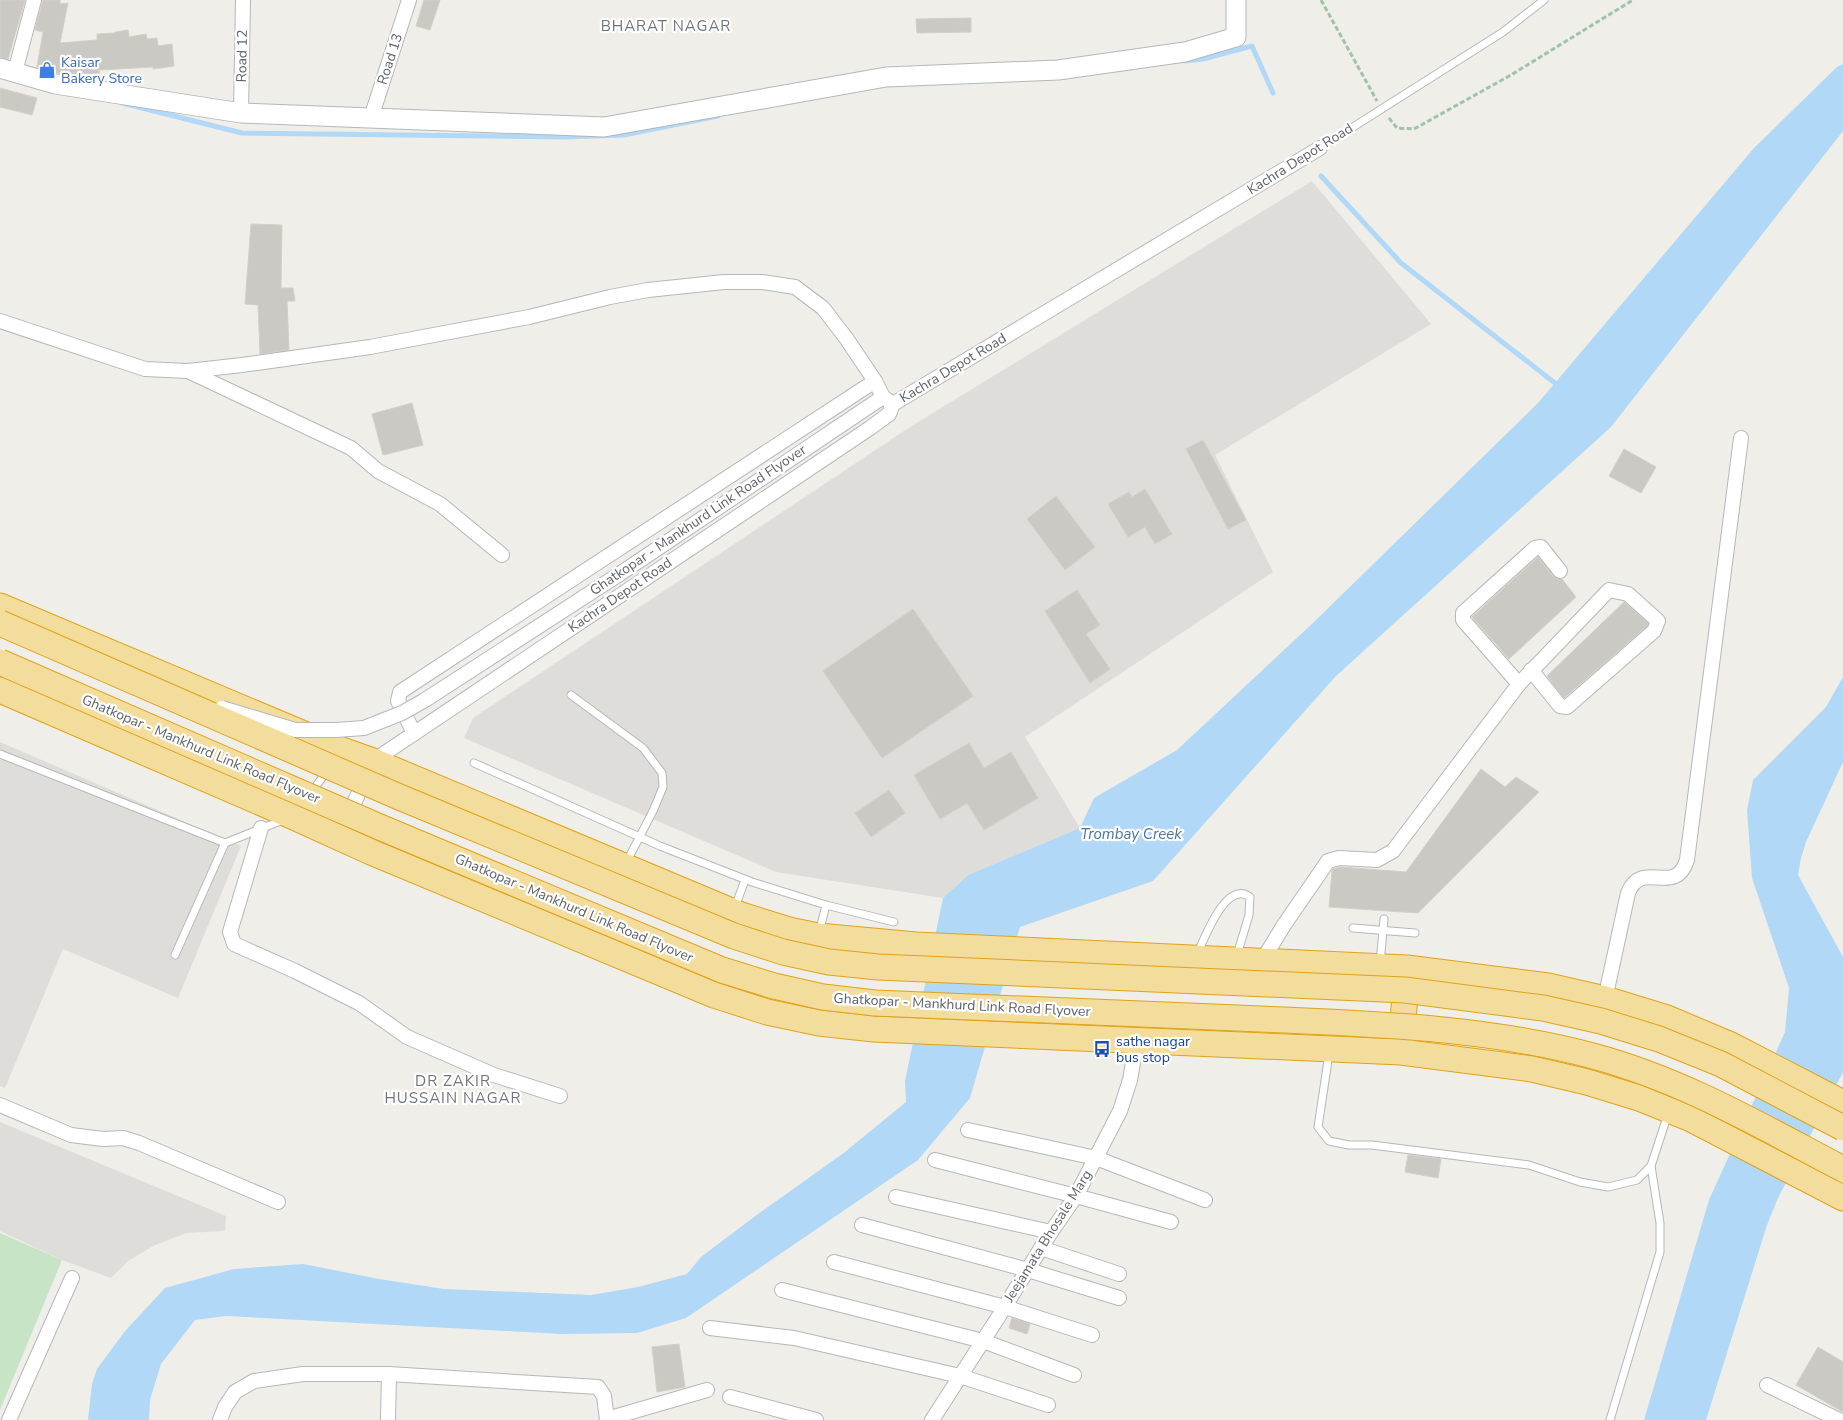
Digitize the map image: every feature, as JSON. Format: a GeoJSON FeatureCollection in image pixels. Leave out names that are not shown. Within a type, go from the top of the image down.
{"type":"FeatureCollection","features":[{"type":"Feature","properties":{"kind":"highway"},"geometry":{"type":"LineString","coordinates":[[0,606],[342,750],[373,761],[733,911],[788,930],[818,936],[916,945],[1380,966],[1548,986],[1606,999],[1667,1018],[1731,1044],[1843,1103]]}},
{"type":"Feature","properties":{"kind":"highway","name":"Ghatkopar - Mankhurd Link Road Flyover"},"geometry":{"type":"LineString","coordinates":[[0,623],[397,796],[734,936],[783,952],[829,962],[878,967],[1405,990],[1543,1008],[1600,1021],[1659,1039],[1721,1064],[1843,1128]]}},
{"type":"Feature","properties":{"kind":"highway","name":"Ghatkopar - Mankhurd Link Road Flyover"},"geometry":{"type":"LineString","coordinates":[[0,662],[382,828],[722,970],[774,986],[823,997],[875,1003],[1403,1026],[1537,1043],[1592,1056],[1638,1070],[1703,1095],[1843,1168]]}},
{"type":"Feature","properties":{"kind":"highway"},"geometry":{"type":"LineString","coordinates":[[0,690],[299,809],[338,838],[714,995],[767,1012],[818,1023],[874,1029],[1401,1052],[1532,1069],[1587,1082],[1639,1098],[1680,1114],[1843,1198]]}},
{"type":"Feature","properties":{"kind":"highway"},"geometry":{"type":"LineString","coordinates":[[1401,1052],[1407,968]]}},
{"type":"Feature","properties":{"kind":"street"},"geometry":{"type":"LineString","coordinates":[[34,0],[8,70],[54,84],[241,113],[604,127],[886,77],[1058,70],[1185,52],[1236,37],[1236,0]]}},
{"type":"Feature","properties":{"kind":"street","name":"Road 12"},"geometry":{"type":"LineString","coordinates":[[241,113],[243,0]]}},
{"type":"Feature","properties":{"kind":"street","name":"Road 13"},"geometry":{"type":"LineString","coordinates":[[371,118],[408,0]]}},
{"type":"Feature","properties":{"kind":"street","name":"Kachra Depot Road"},"geometry":{"type":"LineString","coordinates":[[373,761],[870,428],[889,414],[888,400],[1320,148]]}},
{"type":"Feature","properties":{"kind":"street"},"geometry":{"type":"LineString","coordinates":[[0,321],[145,369],[188,371],[370,347],[529,317],[610,297],[648,290],[724,282],[762,282],[795,287],[823,308],[888,400]]}},
{"type":"Feature","properties":{"kind":"street"},"geometry":{"type":"LineString","coordinates":[[188,371],[351,448],[378,471],[440,504],[502,555]]}},
{"type":"Feature","properties":{"kind":"street"},"geometry":{"type":"LineString","coordinates":[[414,733],[398,702],[400,692],[875,381]]}},
{"type":"Feature","properties":{"kind":"street","name":"Ghatkopar - Mankhurd Link Road Flyover"},"geometry":{"type":"LineString","coordinates":[[124,677],[295,730],[364,728],[402,713],[424,700],[888,400]]}},
{"type":"Feature","properties":{"kind":"street"},"geometry":{"type":"LineString","coordinates":[[1606,999],[1628,893],[1632,883],[1640,878],[1678,876],[1687,860],[1741,438]]}},
{"type":"Feature","properties":{"kind":"street"},"geometry":{"type":"LineString","coordinates":[[1519,684],[1463,620],[1463,613],[1535,548],[1541,548],[1560,571]]}},
{"type":"Feature","properties":{"kind":"street"},"geometry":{"type":"LineString","coordinates":[[1262,961],[1328,861],[1339,858],[1377,860],[1393,851],[1519,684],[1531,670],[1609,590],[1628,594],[1658,621],[1654,631],[1567,707],[1560,706],[1531,670]]}},
{"type":"Feature","properties":{"kind":"street"},"geometry":{"type":"LineString","coordinates":[[338,838],[373,761]]}},
{"type":"Feature","properties":{"kind":"street"},"geometry":{"type":"LineString","coordinates":[[261,828],[230,932],[234,944],[295,971],[359,1004],[407,1037],[494,1075],[560,1096]]}},
{"type":"Feature","properties":{"kind":"street","name":"Jeejamata Bhosale Marg"},"geometry":{"type":"LineString","coordinates":[[932,1420],[1051,1232],[1076,1196],[1120,1111],[1130,1080],[1137,1040]]}},
{"type":"Feature","properties":{"kind":"street"},"geometry":{"type":"LineString","coordinates":[[0,1105],[71,1135],[103,1139],[123,1138],[139,1143],[278,1202]]}},
{"type":"Feature","properties":{"kind":"street"},"geometry":{"type":"LineString","coordinates":[[968,1130],[1096,1158],[1205,1200]]}},
{"type":"Feature","properties":{"kind":"street"},"geometry":{"type":"LineString","coordinates":[[934,1160],[1171,1222]]}},
{"type":"Feature","properties":{"kind":"street"},"geometry":{"type":"LineString","coordinates":[[896,1197],[1051,1232]]}},
{"type":"Feature","properties":{"kind":"street"},"geometry":{"type":"LineString","coordinates":[[862,1225],[1028,1270],[1119,1298]]}},
{"type":"Feature","properties":{"kind":"street"},"geometry":{"type":"LineString","coordinates":[[1041,1248],[1119,1274]]}},
{"type":"Feature","properties":{"kind":"street"},"geometry":{"type":"LineString","coordinates":[[834,1262],[1005,1307],[1092,1335]]}},
{"type":"Feature","properties":{"kind":"street"},"geometry":{"type":"LineString","coordinates":[[9,1420],[72,1278]]}},
{"type":"Feature","properties":{"kind":"street"},"geometry":{"type":"LineString","coordinates":[[782,1290],[983,1341],[1074,1375]]}},
{"type":"Feature","properties":{"kind":"street"},"geometry":{"type":"LineString","coordinates":[[710,1328],[794,1338],[960,1376],[1048,1405]]}},
{"type":"Feature","properties":{"kind":"street"},"geometry":{"type":"LineString","coordinates":[[220,1420],[225,1407],[235,1392],[254,1381],[304,1374],[390,1374],[598,1387],[604,1396],[607,1420],[707,1390]]}},
{"type":"Feature","properties":{"kind":"street"},"geometry":{"type":"LineString","coordinates":[[388,1420],[390,1374]]}},
{"type":"Feature","properties":{"kind":"street"},"geometry":{"type":"LineString","coordinates":[[1767,1384],[1839,1420]]}},
{"type":"Feature","properties":{"kind":"street"},"geometry":{"type":"LineString","coordinates":[[730,1397],[816,1420]]}},
{"type":"Feature","properties":{"kind":"lane","name":"Kachra Depot Road"},"geometry":{"type":"LineString","coordinates":[[1320,148],[1503,32],[1544,0]]}},
{"type":"Feature","properties":{"kind":"lane"},"geometry":{"type":"LineString","coordinates":[[571,695],[643,748],[662,773],[663,787],[625,866]]}},
{"type":"Feature","properties":{"kind":"lane"},"geometry":{"type":"LineString","coordinates":[[176,955],[225,843],[299,809],[342,750]]}},
{"type":"Feature","properties":{"kind":"lane"},"geometry":{"type":"LineString","coordinates":[[0,754],[225,843]]}},
{"type":"Feature","properties":{"kind":"lane"},"geometry":{"type":"LineString","coordinates":[[474,763],[640,837],[746,880],[826,905],[894,922]]}},
{"type":"Feature","properties":{"kind":"lane"},"geometry":{"type":"LineString","coordinates":[[733,911],[746,880]]}},
{"type":"Feature","properties":{"kind":"lane"},"geometry":{"type":"LineString","coordinates":[[1195,958],[1225,902],[1233,895],[1244,894],[1250,897],[1250,908],[1235,960]]}},
{"type":"Feature","properties":{"kind":"lane"},"geometry":{"type":"LineString","coordinates":[[818,936],[826,905]]}},
{"type":"Feature","properties":{"kind":"lane"},"geometry":{"type":"LineString","coordinates":[[1380,966],[1384,918]]}},
{"type":"Feature","properties":{"kind":"lane"},"geometry":{"type":"LineString","coordinates":[[1353,928],[1415,933]]}},
{"type":"Feature","properties":{"kind":"lane"},"geometry":{"type":"LineString","coordinates":[[1330,1049],[1318,1127],[1329,1141],[1349,1145],[1372,1145],[1529,1166],[1580,1182],[1608,1187],[1637,1180],[1651,1166],[1680,1114]]}},
{"type":"Feature","properties":{"kind":"lane"},"geometry":{"type":"LineString","coordinates":[[1610,1420],[1660,1252],[1660,1223],[1651,1166]]}},
{"type":"Feature","properties":{"kind":"shaded area"},"geometry":{"type":"Polygon","coordinates":[[[1312,181],[1431,324],[1215,455],[1273,572],[1025,737],[1080,828],[968,875],[943,898],[776,872],[464,738],[473,718],[910,427],[1312,181]]]}},
{"type":"Feature","properties":{"kind":"shaded area"},"geometry":{"type":"Polygon","coordinates":[[[0,742],[241,846],[178,998],[63,949],[5,1088],[0,1086],[0,742]]]}},
{"type":"Feature","properties":{"kind":"shaded area"},"geometry":{"type":"Polygon","coordinates":[[[0,1122],[226,1216],[225,1231],[186,1233],[153,1246],[128,1261],[111,1278],[62,1260],[0,1231],[0,1122]]]}},
{"type":"Feature","properties":{"kind":"green space"},"geometry":{"type":"Polygon","coordinates":[[[0,1233],[62,1260],[0,1410],[0,1233]]]}},
{"type":"Feature","properties":{"kind":"water","name":"Trombay Creek"},"geometry":{"type":"Polygon","coordinates":[[[1843,64],[1843,131],[1611,427],[1336,676],[1153,881],[1020,927],[970,1098],[918,1160],[686,1318],[637,1333],[562,1334],[226,1316],[195,1320],[161,1364],[150,1400],[149,1420],[88,1420],[92,1384],[97,1369],[125,1331],[165,1288],[234,1269],[303,1264],[379,1279],[444,1289],[591,1295],[638,1287],[687,1274],[701,1257],[845,1152],[906,1102],[905,1081],[943,898],[968,875],[1080,828],[1094,798],[1177,750],[1314,622],[1538,403],[1754,148],[1837,67],[1843,64]]]}},
{"type":"Feature","properties":{"kind":"water"},"geometry":{"type":"Polygon","coordinates":[[[1843,677],[1843,762],[1806,842],[1798,875],[1843,957],[1843,1072],[1778,1198],[1767,1225],[1706,1420],[1644,1420],[1709,1200],[1785,1032],[1789,988],[1752,878],[1747,810],[1753,780],[1826,707],[1843,677]]]}},
{"type":"Feature","properties":{"kind":"building"},"geometry":{"type":"Polygon","coordinates":[[[0,0],[25,0],[8,59],[0,57],[0,0]]]}},
{"type":"Feature","properties":{"kind":"building"},"geometry":{"type":"Polygon","coordinates":[[[43,0],[60,0],[60,4],[68,3],[60,43],[97,40],[97,34],[128,30],[129,37],[146,34],[147,39],[157,38],[158,46],[172,44],[174,66],[153,69],[153,67],[99,70],[100,79],[57,73],[37,67],[43,32],[35,30],[43,0]]]}},
{"type":"Feature","properties":{"kind":"building"},"geometry":{"type":"Polygon","coordinates":[[[424,0],[440,0],[430,30],[416,26],[424,0]]]}},
{"type":"Feature","properties":{"kind":"building"},"geometry":{"type":"Polygon","coordinates":[[[971,18],[971,32],[917,33],[916,19],[971,18]]]}},
{"type":"Feature","properties":{"kind":"building"},"geometry":{"type":"Polygon","coordinates":[[[0,88],[37,98],[32,115],[0,107],[0,88]]]}},
{"type":"Feature","properties":{"kind":"building"},"geometry":{"type":"Polygon","coordinates":[[[251,224],[282,225],[281,288],[293,288],[295,301],[287,301],[289,350],[260,354],[258,305],[245,304],[251,224]]]}},
{"type":"Feature","properties":{"kind":"building"},"geometry":{"type":"Polygon","coordinates":[[[412,403],[423,445],[383,455],[372,414],[412,403]]]}},
{"type":"Feature","properties":{"kind":"building"},"geometry":{"type":"Polygon","coordinates":[[[1203,440],[1246,520],[1228,529],[1186,449],[1203,440]]]}},
{"type":"Feature","properties":{"kind":"building"},"geometry":{"type":"Polygon","coordinates":[[[1624,449],[1656,467],[1641,493],[1609,476],[1624,449]]]}},
{"type":"Feature","properties":{"kind":"building"},"geometry":{"type":"Polygon","coordinates":[[[1145,489],[1172,534],[1155,544],[1145,527],[1128,537],[1108,504],[1129,492],[1132,497],[1145,489]]]}},
{"type":"Feature","properties":{"kind":"building"},"geometry":{"type":"Polygon","coordinates":[[[1056,496],[1095,547],[1065,570],[1027,519],[1056,496]]]}},
{"type":"Feature","properties":{"kind":"building"},"geometry":{"type":"Polygon","coordinates":[[[1538,557],[1553,576],[1557,579],[1562,579],[1576,597],[1509,659],[1472,617],[1538,557]]]}},
{"type":"Feature","properties":{"kind":"building"},"geometry":{"type":"Polygon","coordinates":[[[1077,590],[1100,625],[1086,634],[1110,669],[1090,683],[1045,611],[1077,590]]]}},
{"type":"Feature","properties":{"kind":"building"},"geometry":{"type":"Polygon","coordinates":[[[1624,602],[1648,623],[1647,626],[1564,698],[1547,676],[1624,602]]]}},
{"type":"Feature","properties":{"kind":"building"},"geometry":{"type":"Polygon","coordinates":[[[913,609],[973,696],[882,758],[823,671],[913,609]]]}},
{"type":"Feature","properties":{"kind":"building"},"geometry":{"type":"Polygon","coordinates":[[[969,743],[984,768],[1011,752],[1038,798],[984,830],[967,803],[940,819],[914,775],[969,743]]]}},
{"type":"Feature","properties":{"kind":"building"},"geometry":{"type":"Polygon","coordinates":[[[1481,769],[1505,787],[1516,777],[1539,792],[1418,913],[1329,907],[1333,869],[1340,867],[1406,872],[1481,769]]]}},
{"type":"Feature","properties":{"kind":"building"},"geometry":{"type":"Polygon","coordinates":[[[889,790],[905,813],[871,837],[855,813],[889,790]]]}},
{"type":"Feature","properties":{"kind":"building"},"geometry":{"type":"Polygon","coordinates":[[[1408,1155],[1441,1159],[1438,1178],[1405,1172],[1408,1155]]]}},
{"type":"Feature","properties":{"kind":"building"},"geometry":{"type":"Polygon","coordinates":[[[1012,1318],[1030,1324],[1027,1334],[1009,1328],[1012,1318]]]}},
{"type":"Feature","properties":{"kind":"building"},"geometry":{"type":"Polygon","coordinates":[[[679,1344],[685,1387],[657,1392],[652,1347],[679,1344]]]}},
{"type":"Feature","properties":{"kind":"building"},"geometry":{"type":"Polygon","coordinates":[[[1818,1347],[1843,1362],[1843,1412],[1796,1385],[1818,1347]]]}},
{"type":"Feature","properties":{"kind":"waterway"},"geometry":{"type":"LineString","coordinates":[[1185,61],[1203,59],[1252,46],[1273,93]]}},
{"type":"Feature","properties":{"kind":"waterway"},"geometry":{"type":"LineString","coordinates":[[122,103],[242,133],[563,137],[624,135],[718,116]]}},
{"type":"Feature","properties":{"kind":"waterway"},"geometry":{"type":"LineString","coordinates":[[1321,176],[1401,263],[1560,387]]}},
{"type":"Feature","properties":{"kind":"place","name":"Kaisar Bakery Store"},"geometry":{"type":"Point","coordinates":[47,70]}},
{"type":"Feature","properties":{"kind":"place","name":"sathe nagar bus stop"},"geometry":{"type":"Point","coordinates":[1102,1049]}},
{"type":"Feature","properties":{"kind":"district","name":"BHARAT NAGAR"},"geometry":{"type":"Point","coordinates":[666,26]}},
{"type":"Feature","properties":{"kind":"district","name":"DR ZAKIR HUSSAIN NAGAR"},"geometry":{"type":"Point","coordinates":[453,1090]}}]}
